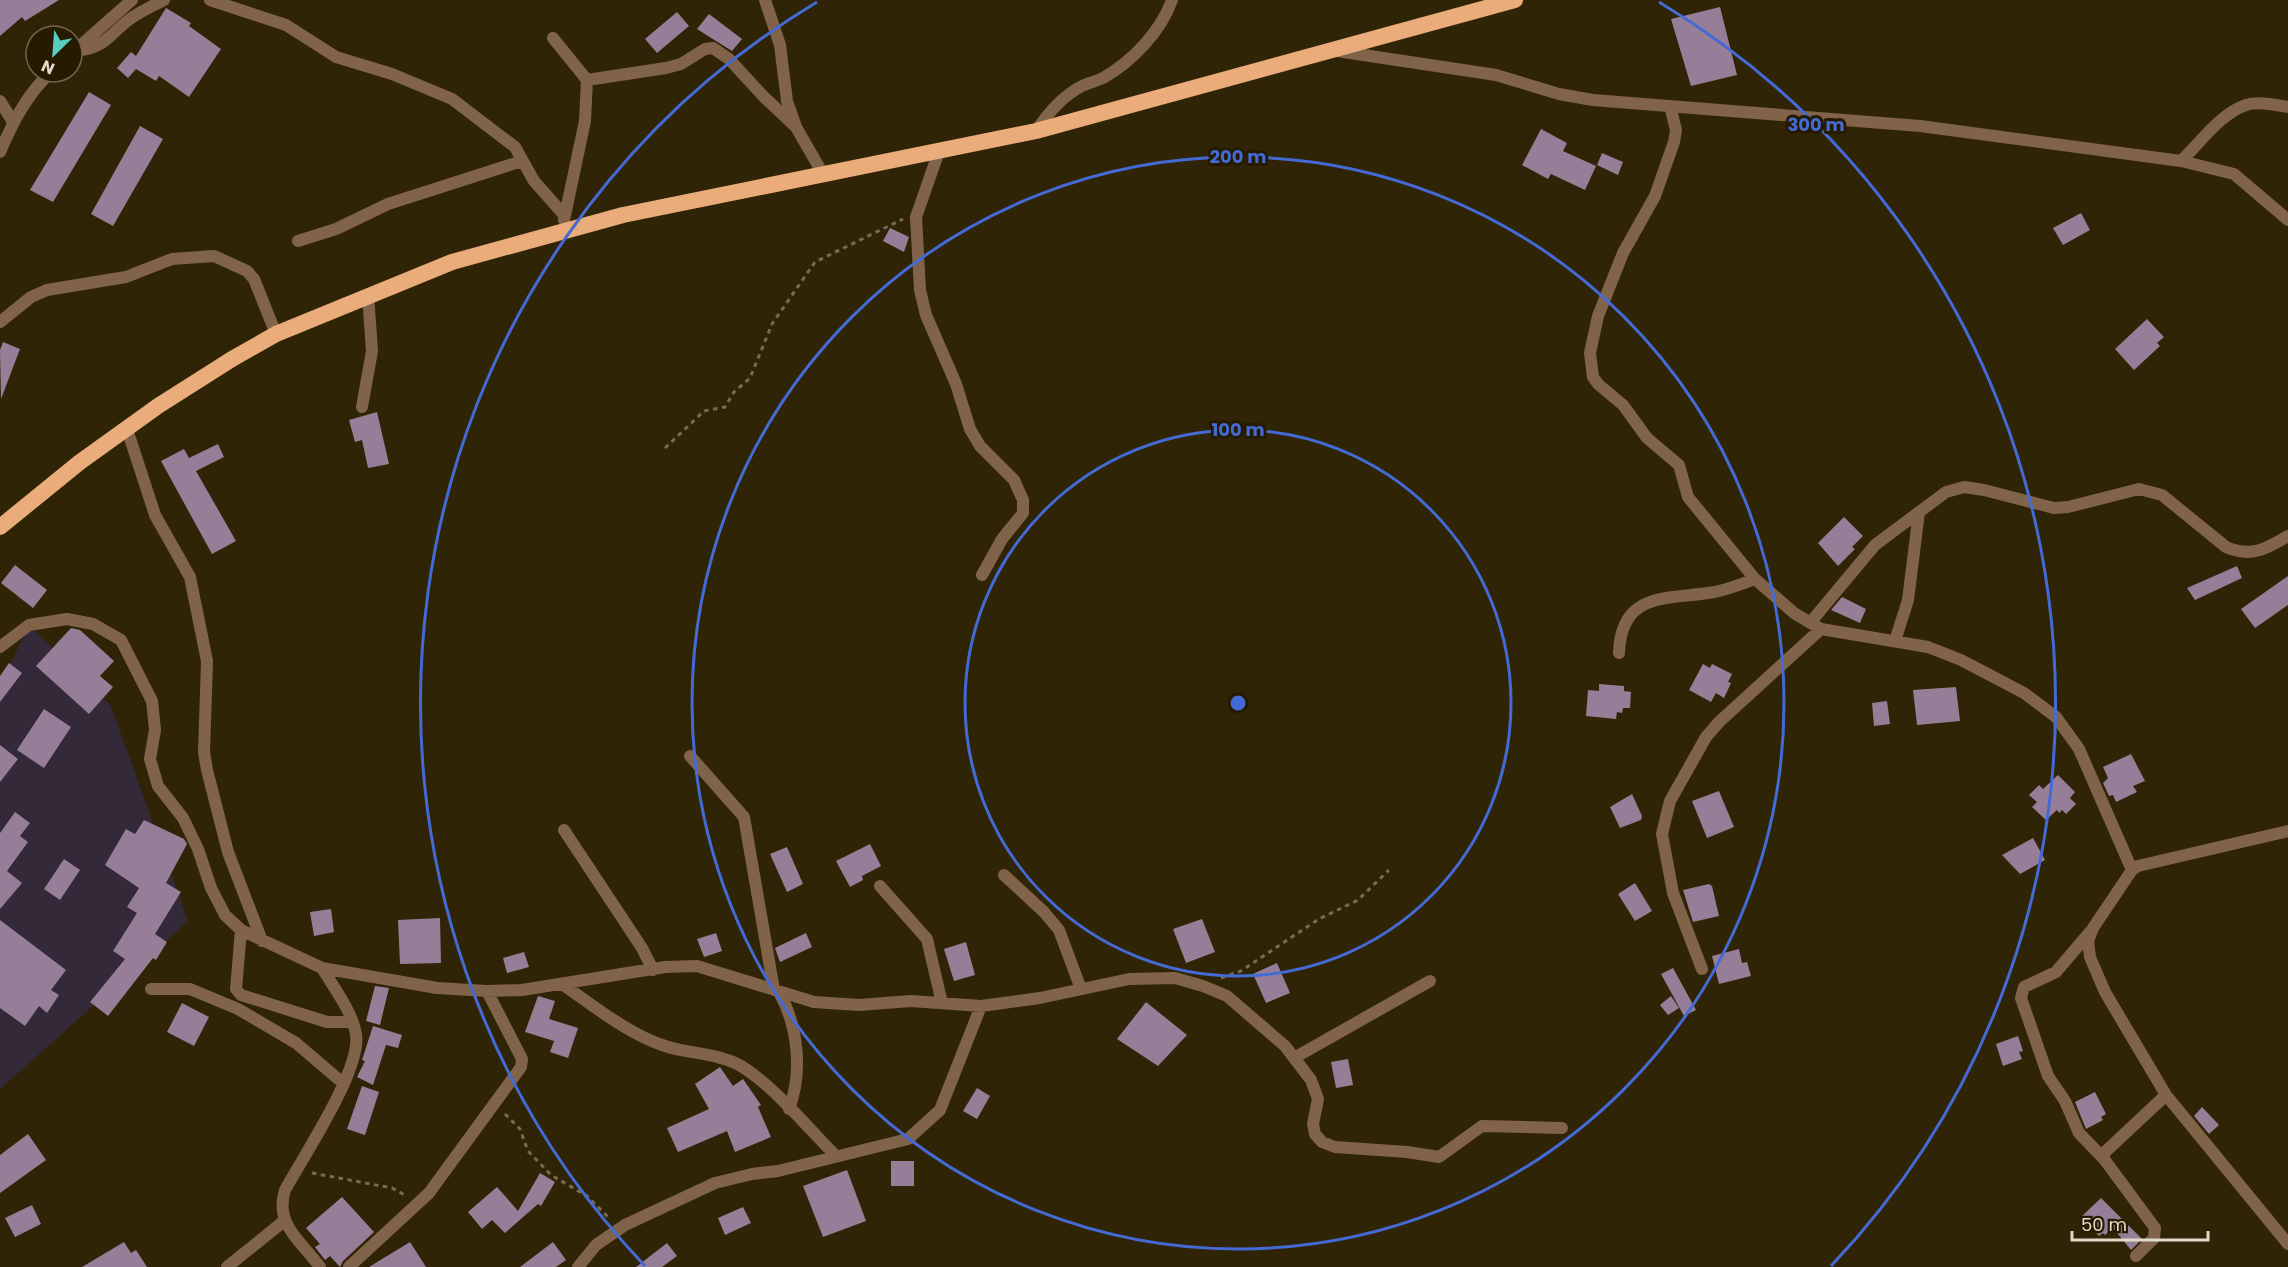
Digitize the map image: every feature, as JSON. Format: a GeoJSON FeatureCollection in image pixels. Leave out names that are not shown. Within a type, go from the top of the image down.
{"type":"FeatureCollection","features":[{"type":"Feature","properties":{"kind":"highway"},"geometry":{"type":"LineString","coordinates":[[0,527],[80,462],[127,429],[232,359],[276,334],[452,262],[564,223],[624,215],[1036,131],[1515,0]]}},
{"type":"Feature","properties":{"kind":"street"},"geometry":{"type":"LineString","coordinates":[[84,42],[132,0]]}},
{"type":"Feature","properties":{"kind":"street"},"geometry":{"type":"LineString","coordinates":[[84,50],[100,46],[129,20],[164,0]]}},
{"type":"Feature","properties":{"kind":"street"},"geometry":{"type":"LineString","coordinates":[[210,0],[286,25],[336,57],[392,74],[452,99],[515,147],[534,181],[564,223]]}},
{"type":"Feature","properties":{"kind":"street"},"geometry":{"type":"LineString","coordinates":[[765,0],[780,45],[787,101],[796,127],[823,174]]}},
{"type":"Feature","properties":{"kind":"street"},"geometry":{"type":"LineString","coordinates":[[1036,131],[1064,98],[1080,87],[1104,78],[1134,54],[1159,28],[1172,0]]}},
{"type":"Feature","properties":{"kind":"street"},"geometry":{"type":"LineString","coordinates":[[553,38],[587,80],[585,121],[564,223]]}},
{"type":"Feature","properties":{"kind":"street"},"geometry":{"type":"LineString","coordinates":[[587,80],[666,68],[681,64],[705,49],[713,48],[729,59],[796,127]]}},
{"type":"Feature","properties":{"kind":"street"},"geometry":{"type":"LineString","coordinates":[[1330,50],[1496,75],[1559,94],[1593,100],[1920,126],[2181,161],[2234,174],[2288,220]]}},
{"type":"Feature","properties":{"kind":"street"},"geometry":{"type":"LineString","coordinates":[[0,152],[13,122],[38,84]]}},
{"type":"Feature","properties":{"kind":"street"},"geometry":{"type":"LineString","coordinates":[[2181,161],[2231,113],[2246,105],[2265,104],[2288,107]]}},
{"type":"Feature","properties":{"kind":"street"},"geometry":{"type":"LineString","coordinates":[[1,106],[13,122]]}},
{"type":"Feature","properties":{"kind":"street"},"geometry":{"type":"LineString","coordinates":[[1670,106],[1676,130],[1674,142],[1655,196],[1623,253],[1607,289],[1594,331],[1591,367],[1598,384],[1623,405],[1647,438],[1679,465],[1688,497],[1755,579],[1794,613],[1816,626],[1847,635],[1928,647],[1961,660],[2024,693],[2056,717],[2079,749],[2132,870]]}},
{"type":"Feature","properties":{"kind":"street"},"geometry":{"type":"LineString","coordinates":[[939,150],[916,217],[920,290],[926,315],[956,384],[970,429],[980,446],[1014,480],[1023,500],[1023,513],[1002,540],[982,575]]}},
{"type":"Feature","properties":{"kind":"street"},"geometry":{"type":"LineString","coordinates":[[298,241],[336,229],[388,204],[522,161]]}},
{"type":"Feature","properties":{"kind":"street"},"geometry":{"type":"LineString","coordinates":[[0,322],[31,297],[47,290],[126,277],[172,259],[214,256],[248,271],[254,279],[276,334]]}},
{"type":"Feature","properties":{"kind":"street"},"geometry":{"type":"LineString","coordinates":[[362,407],[372,351],[368,295]]}},
{"type":"Feature","properties":{"kind":"street"},"geometry":{"type":"LineString","coordinates":[[127,429],[155,515],[190,577],[207,661],[204,752],[207,770],[228,852],[250,915],[262,941]]}},
{"type":"Feature","properties":{"kind":"street"},"geometry":{"type":"LineString","coordinates":[[1702,969],[1671,881],[1662,834],[1670,801],[1706,737],[1816,626],[1875,545],[1918,512],[1946,492],[1964,487],[2054,508],[2068,507],[2139,489],[2162,495],[2226,547],[2236,551],[2252,554],[2266,550],[2288,536]]}},
{"type":"Feature","properties":{"kind":"street"},"geometry":{"type":"LineString","coordinates":[[1895,641],[1908,600],[1918,512]]}},
{"type":"Feature","properties":{"kind":"street"},"geometry":{"type":"LineString","coordinates":[[1619,652],[1620,633],[1624,623],[1631,612],[1648,602],[1662,598],[1713,592],[1755,579]]}},
{"type":"Feature","properties":{"kind":"street"},"geometry":{"type":"LineString","coordinates":[[0,647],[29,626],[67,619],[93,624],[121,640],[152,701],[155,730],[150,759],[158,786],[183,818],[198,849],[211,888],[225,915],[241,930],[322,968],[437,988],[487,991],[522,990],[653,970],[696,966],[814,1002],[859,1005],[911,1001],[981,1006],[1040,998],[1149,977],[1174,978],[1203,986],[1235,1002],[1294,1058],[1307,1073],[1318,1099],[1313,1124],[1315,1134],[1322,1142],[1335,1147],[1407,1152],[1439,1157],[1482,1126],[1562,1128]]}},
{"type":"Feature","properties":{"kind":"street"},"geometry":{"type":"LineString","coordinates":[[690,756],[744,817],[777,991],[790,1012],[794,1037],[796,1090],[789,1109]]}},
{"type":"Feature","properties":{"kind":"street"},"geometry":{"type":"LineString","coordinates":[[564,830],[636,939],[653,970]]}},
{"type":"Feature","properties":{"kind":"street"},"geometry":{"type":"LineString","coordinates":[[2136,1256],[2154,1238],[2154,1228],[2104,1159],[2079,1133],[2064,1101],[2048,1076],[2021,998],[2024,987],[2056,972],[2093,928],[2132,870],[2143,864],[2288,831]]}},
{"type":"Feature","properties":{"kind":"street"},"geometry":{"type":"LineString","coordinates":[[1004,875],[1044,912],[1059,930],[1082,989]]}},
{"type":"Feature","properties":{"kind":"street"},"geometry":{"type":"LineString","coordinates":[[880,886],[927,939],[942,1003]]}},
{"type":"Feature","properties":{"kind":"street"},"geometry":{"type":"LineString","coordinates":[[2093,928],[2088,941],[2090,957],[2105,992],[2166,1095],[2288,1244]]}},
{"type":"Feature","properties":{"kind":"street"},"geometry":{"type":"LineString","coordinates":[[241,930],[236,988],[241,995],[327,1022],[352,1022]]}},
{"type":"Feature","properties":{"kind":"street"},"geometry":{"type":"LineString","coordinates":[[320,1267],[284,1221],[281,1203],[344,1084],[354,1055],[357,1035],[322,968]]}},
{"type":"Feature","properties":{"kind":"street"},"geometry":{"type":"LineString","coordinates":[[1294,1058],[1430,981]]}},
{"type":"Feature","properties":{"kind":"street"},"geometry":{"type":"LineString","coordinates":[[562,984],[644,1037],[666,1046],[724,1059],[740,1066],[789,1109],[835,1155]]}},
{"type":"Feature","properties":{"kind":"street"},"geometry":{"type":"LineString","coordinates":[[151,989],[190,989],[238,1009],[296,1043],[344,1084]]}},
{"type":"Feature","properties":{"kind":"street"},"geometry":{"type":"LineString","coordinates":[[349,1267],[420,1202],[443,1175],[515,1077],[522,1059],[487,991]]}},
{"type":"Feature","properties":{"kind":"street"},"geometry":{"type":"LineString","coordinates":[[579,1267],[596,1245],[617,1230],[654,1209],[715,1183],[752,1174],[778,1171],[835,1155],[908,1139],[940,1110],[981,1006]]}},
{"type":"Feature","properties":{"kind":"street"},"geometry":{"type":"LineString","coordinates":[[2104,1159],[2107,1147],[2166,1095]]}},
{"type":"Feature","properties":{"kind":"street"},"geometry":{"type":"LineString","coordinates":[[227,1267],[284,1221]]}},
{"type":"Feature","properties":{"kind":"path"},"geometry":{"type":"LineString","coordinates":[[665,448],[704,411],[725,407],[734,392],[750,378],[772,324],[815,262],[900,219],[916,217]]}},
{"type":"Feature","properties":{"kind":"path"},"geometry":{"type":"LineString","coordinates":[[1203,986],[1240,970],[1319,919],[1358,900],[1389,870]]}},
{"type":"Feature","properties":{"kind":"path"},"geometry":{"type":"LineString","coordinates":[[494,1103],[520,1129],[528,1151],[533,1157],[551,1175],[586,1196],[607,1215],[617,1230]]}},
{"type":"Feature","properties":{"kind":"path"},"geometry":{"type":"LineString","coordinates":[[295,1173],[323,1174],[392,1188],[420,1202]]}},
{"type":"Feature","properties":{"kind":"shaded area"},"geometry":{"type":"Polygon","coordinates":[[[29,625],[111,706],[188,921],[0,1089],[0,685],[29,625]]]}},
{"type":"Feature","properties":{"kind":"building"},"geometry":{"type":"Polygon","coordinates":[[[0,0],[59,0],[25,21],[22,17],[0,36],[0,0]]]}},
{"type":"Feature","properties":{"kind":"building"},"geometry":{"type":"Polygon","coordinates":[[[1720,7],[1737,75],[1691,86],[1671,19],[1720,7]]]}},
{"type":"Feature","properties":{"kind":"building"},"geometry":{"type":"Polygon","coordinates":[[[166,8],[191,23],[189,26],[221,49],[189,97],[159,76],[156,81],[136,69],[128,78],[117,68],[131,52],[136,56],[166,8]]]}},
{"type":"Feature","properties":{"kind":"building"},"geometry":{"type":"Polygon","coordinates":[[[677,12],[689,26],[657,53],[645,39],[677,12]]]}},
{"type":"Feature","properties":{"kind":"building"},"geometry":{"type":"Polygon","coordinates":[[[709,14],[742,39],[732,51],[697,29],[709,14]]]}},
{"type":"Feature","properties":{"kind":"building"},"geometry":{"type":"Polygon","coordinates":[[[89,92],[111,105],[53,202],[30,190],[89,92]]]}},
{"type":"Feature","properties":{"kind":"building"},"geometry":{"type":"Polygon","coordinates":[[[140,126],[163,139],[113,226],[91,214],[140,126]]]}},
{"type":"Feature","properties":{"kind":"building"},"geometry":{"type":"Polygon","coordinates":[[[1541,129],[1567,143],[1563,151],[1596,166],[1585,190],[1551,174],[1548,179],[1522,165],[1541,129]]]}},
{"type":"Feature","properties":{"kind":"building"},"geometry":{"type":"Polygon","coordinates":[[[1602,153],[1623,162],[1618,175],[1597,165],[1602,153]]]}},
{"type":"Feature","properties":{"kind":"building"},"geometry":{"type":"Polygon","coordinates":[[[2081,213],[2090,230],[2063,245],[2053,228],[2081,213]]]}},
{"type":"Feature","properties":{"kind":"building"},"geometry":{"type":"Polygon","coordinates":[[[890,228],[909,237],[904,252],[883,241],[890,228]]]}},
{"type":"Feature","properties":{"kind":"building"},"geometry":{"type":"Polygon","coordinates":[[[2147,319],[2164,337],[2157,343],[2160,346],[2134,370],[2115,349],[2147,319]]]}},
{"type":"Feature","properties":{"kind":"building"},"geometry":{"type":"Polygon","coordinates":[[[3,342],[20,349],[1,399],[0,350],[3,342]]]}},
{"type":"Feature","properties":{"kind":"building"},"geometry":{"type":"Polygon","coordinates":[[[377,412],[389,464],[368,468],[362,440],[355,442],[349,420],[377,412]]]}},
{"type":"Feature","properties":{"kind":"building"},"geometry":{"type":"Polygon","coordinates":[[[218,444],[224,457],[196,471],[236,541],[212,554],[161,461],[184,449],[189,458],[218,444]]]}},
{"type":"Feature","properties":{"kind":"building"},"geometry":{"type":"Polygon","coordinates":[[[1844,517],[1863,536],[1852,547],[1855,549],[1838,566],[1818,543],[1844,517]]]}},
{"type":"Feature","properties":{"kind":"building"},"geometry":{"type":"Polygon","coordinates":[[[15,565],[47,590],[33,608],[1,583],[15,565]]]}},
{"type":"Feature","properties":{"kind":"building"},"geometry":{"type":"Polygon","coordinates":[[[2237,566],[2242,578],[2195,600],[2187,588],[2237,566]]]}},
{"type":"Feature","properties":{"kind":"building"},"geometry":{"type":"Polygon","coordinates":[[[2288,576],[2288,605],[2255,628],[2241,609],[2288,576]]]}},
{"type":"Feature","properties":{"kind":"building"},"geometry":{"type":"Polygon","coordinates":[[[1842,597],[1866,609],[1860,623],[1831,610],[1842,597]]]}},
{"type":"Feature","properties":{"kind":"building"},"geometry":{"type":"Polygon","coordinates":[[[71,628],[80,630],[114,661],[100,676],[113,687],[89,714],[36,666],[71,628]]]}},
{"type":"Feature","properties":{"kind":"building"},"geometry":{"type":"Polygon","coordinates":[[[9,663],[22,673],[0,702],[0,676],[9,663]]]}},
{"type":"Feature","properties":{"kind":"building"},"geometry":{"type":"Polygon","coordinates":[[[1703,664],[1710,668],[1712,664],[1732,674],[1728,682],[1731,683],[1724,698],[1716,693],[1711,702],[1689,690],[1703,664]]]}},
{"type":"Feature","properties":{"kind":"building"},"geometry":{"type":"Polygon","coordinates":[[[1599,684],[1624,686],[1624,691],[1631,692],[1630,708],[1623,708],[1622,713],[1617,712],[1616,719],[1586,716],[1588,690],[1599,691],[1599,684]]]}},
{"type":"Feature","properties":{"kind":"building"},"geometry":{"type":"Polygon","coordinates":[[[1956,687],[1960,721],[1917,725],[1913,690],[1956,687]]]}},
{"type":"Feature","properties":{"kind":"building"},"geometry":{"type":"Polygon","coordinates":[[[1887,701],[1890,724],[1874,726],[1872,703],[1887,701]]]}},
{"type":"Feature","properties":{"kind":"building"},"geometry":{"type":"Polygon","coordinates":[[[44,709],[71,727],[44,768],[17,750],[44,709]]]}},
{"type":"Feature","properties":{"kind":"building"},"geometry":{"type":"Polygon","coordinates":[[[0,745],[18,759],[0,782],[0,745]]]}},
{"type":"Feature","properties":{"kind":"building"},"geometry":{"type":"Polygon","coordinates":[[[2131,754],[2145,781],[2133,786],[2137,792],[2116,802],[2113,795],[2109,796],[2103,783],[2108,778],[2103,767],[2131,754]]]}},
{"type":"Feature","properties":{"kind":"building"},"geometry":{"type":"Polygon","coordinates":[[[2058,775],[2075,792],[2070,798],[2076,804],[2066,814],[2062,810],[2059,813],[2057,810],[2046,820],[2032,807],[2037,802],[2029,795],[2039,785],[2043,789],[2058,775]]]}},
{"type":"Feature","properties":{"kind":"building"},"geometry":{"type":"Polygon","coordinates":[[[1719,791],[1734,827],[1707,838],[1692,801],[1719,791]]]}},
{"type":"Feature","properties":{"kind":"building"},"geometry":{"type":"Polygon","coordinates":[[[1632,794],[1642,816],[1641,820],[1620,828],[1610,807],[1632,794]]]}},
{"type":"Feature","properties":{"kind":"building"},"geometry":{"type":"Polygon","coordinates":[[[15,812],[30,823],[20,836],[28,842],[7,871],[22,883],[0,909],[0,833],[15,812]]]}},
{"type":"Feature","properties":{"kind":"building"},"geometry":{"type":"Polygon","coordinates":[[[144,820],[184,839],[187,844],[166,883],[181,892],[155,934],[167,942],[156,960],[153,958],[108,1016],[90,1002],[125,959],[113,951],[137,913],[127,907],[139,888],[105,865],[126,829],[135,834],[144,820]]]}},
{"type":"Feature","properties":{"kind":"building"},"geometry":{"type":"Polygon","coordinates":[[[2033,838],[2045,860],[2020,874],[2002,855],[2033,838]]]}},
{"type":"Feature","properties":{"kind":"building"},"geometry":{"type":"Polygon","coordinates":[[[870,844],[881,866],[862,876],[863,880],[850,887],[836,861],[870,844]]]}},
{"type":"Feature","properties":{"kind":"building"},"geometry":{"type":"Polygon","coordinates":[[[787,847],[803,884],[787,892],[770,854],[787,847]]]}},
{"type":"Feature","properties":{"kind":"building"},"geometry":{"type":"Polygon","coordinates":[[[64,859],[80,870],[60,900],[44,889],[64,859]]]}},
{"type":"Feature","properties":{"kind":"building"},"geometry":{"type":"Polygon","coordinates":[[[1635,883],[1652,911],[1635,921],[1618,894],[1635,883]]]}},
{"type":"Feature","properties":{"kind":"building"},"geometry":{"type":"Polygon","coordinates":[[[1709,884],[1712,886],[1719,916],[1693,922],[1683,890],[1709,884]]]}},
{"type":"Feature","properties":{"kind":"building"},"geometry":{"type":"Polygon","coordinates":[[[331,909],[334,932],[314,936],[310,912],[331,909]]]}},
{"type":"Feature","properties":{"kind":"building"},"geometry":{"type":"Polygon","coordinates":[[[440,918],[441,963],[400,964],[398,920],[440,918]]]}},
{"type":"Feature","properties":{"kind":"building"},"geometry":{"type":"Polygon","coordinates":[[[1202,919],[1215,952],[1186,963],[1173,929],[1202,919]]]}},
{"type":"Feature","properties":{"kind":"building"},"geometry":{"type":"Polygon","coordinates":[[[0,920],[66,970],[51,990],[59,995],[47,1013],[39,1006],[25,1026],[0,1008],[0,920]]]}},
{"type":"Feature","properties":{"kind":"building"},"geometry":{"type":"Polygon","coordinates":[[[716,933],[722,951],[704,957],[697,939],[716,933]]]}},
{"type":"Feature","properties":{"kind":"building"},"geometry":{"type":"Polygon","coordinates":[[[806,933],[812,947],[780,962],[775,948],[806,933]]]}},
{"type":"Feature","properties":{"kind":"building"},"geometry":{"type":"Polygon","coordinates":[[[966,942],[975,975],[954,981],[944,949],[966,942]]]}},
{"type":"Feature","properties":{"kind":"building"},"geometry":{"type":"Polygon","coordinates":[[[1739,949],[1742,963],[1747,962],[1751,976],[1719,984],[1712,956],[1739,949]]]}},
{"type":"Feature","properties":{"kind":"building"},"geometry":{"type":"Polygon","coordinates":[[[524,952],[529,967],[507,973],[503,958],[524,952]]]}},
{"type":"Feature","properties":{"kind":"building"},"geometry":{"type":"Polygon","coordinates":[[[1277,963],[1290,993],[1266,1003],[1253,974],[1277,963]]]}},
{"type":"Feature","properties":{"kind":"building"},"geometry":{"type":"Polygon","coordinates":[[[1673,968],[1696,1010],[1684,1016],[1661,974],[1673,968]]]}},
{"type":"Feature","properties":{"kind":"building"},"geometry":{"type":"Polygon","coordinates":[[[375,986],[389,988],[380,1025],[366,1021],[375,986]]]}},
{"type":"Feature","properties":{"kind":"building"},"geometry":{"type":"Polygon","coordinates":[[[538,996],[555,1001],[549,1019],[578,1028],[568,1058],[550,1052],[554,1041],[525,1032],[538,996]]]}},
{"type":"Feature","properties":{"kind":"building"},"geometry":{"type":"Polygon","coordinates":[[[1671,996],[1679,1008],[1668,1015],[1660,1005],[1671,996]]]}},
{"type":"Feature","properties":{"kind":"building"},"geometry":{"type":"Polygon","coordinates":[[[1146,1002],[1187,1035],[1158,1066],[1117,1039],[1146,1002]]]}},
{"type":"Feature","properties":{"kind":"building"},"geometry":{"type":"Polygon","coordinates":[[[182,1003],[209,1017],[194,1046],[167,1032],[182,1003]]]}},
{"type":"Feature","properties":{"kind":"building"},"geometry":{"type":"Polygon","coordinates":[[[373,1026],[402,1035],[398,1048],[386,1045],[373,1085],[357,1077],[365,1061],[362,1060],[373,1026]]]}},
{"type":"Feature","properties":{"kind":"building"},"geometry":{"type":"Polygon","coordinates":[[[2018,1036],[2023,1051],[2019,1052],[2022,1059],[2003,1066],[1996,1044],[2018,1036]]]}},
{"type":"Feature","properties":{"kind":"building"},"geometry":{"type":"Polygon","coordinates":[[[1348,1059],[1353,1085],[1336,1088],[1331,1062],[1348,1059]]]}},
{"type":"Feature","properties":{"kind":"building"},"geometry":{"type":"Polygon","coordinates":[[[720,1067],[733,1086],[743,1079],[761,1105],[758,1107],[771,1137],[735,1152],[727,1131],[678,1152],[667,1128],[709,1109],[695,1084],[720,1067]]]}},
{"type":"Feature","properties":{"kind":"building"},"geometry":{"type":"Polygon","coordinates":[[[362,1086],[379,1092],[365,1135],[347,1129],[362,1086]]]}},
{"type":"Feature","properties":{"kind":"building"},"geometry":{"type":"Polygon","coordinates":[[[977,1088],[990,1096],[977,1119],[963,1111],[977,1088]]]}},
{"type":"Feature","properties":{"kind":"building"},"geometry":{"type":"Polygon","coordinates":[[[2095,1092],[2106,1114],[2101,1117],[2103,1120],[2086,1129],[2075,1102],[2095,1092]]]}},
{"type":"Feature","properties":{"kind":"building"},"geometry":{"type":"Polygon","coordinates":[[[2202,1107],[2219,1125],[2209,1134],[2194,1116],[2202,1107]]]}},
{"type":"Feature","properties":{"kind":"building"},"geometry":{"type":"Polygon","coordinates":[[[28,1134],[46,1160],[0,1193],[0,1155],[28,1134]]]}},
{"type":"Feature","properties":{"kind":"building"},"geometry":{"type":"Polygon","coordinates":[[[891,1161],[914,1161],[914,1186],[891,1186],[891,1161]]]}},
{"type":"Feature","properties":{"kind":"building"},"geometry":{"type":"Polygon","coordinates":[[[847,1170],[866,1221],[823,1237],[803,1186],[847,1170]]]}},
{"type":"Feature","properties":{"kind":"building"},"geometry":{"type":"Polygon","coordinates":[[[540,1173],[555,1182],[541,1206],[538,1204],[505,1233],[492,1220],[482,1229],[468,1212],[497,1187],[518,1211],[540,1173]]]}},
{"type":"Feature","properties":{"kind":"building"},"geometry":{"type":"Polygon","coordinates":[[[342,1197],[374,1232],[343,1261],[340,1267],[330,1256],[325,1260],[315,1247],[320,1244],[306,1228],[342,1197]]]}},
{"type":"Feature","properties":{"kind":"building"},"geometry":{"type":"Polygon","coordinates":[[[2101,1198],[2142,1239],[2131,1250],[2113,1228],[2105,1235],[2103,1233],[2099,1236],[2081,1217],[2101,1198]]]}},
{"type":"Feature","properties":{"kind":"building"},"geometry":{"type":"Polygon","coordinates":[[[32,1205],[41,1224],[15,1237],[5,1218],[32,1205]]]}},
{"type":"Feature","properties":{"kind":"building"},"geometry":{"type":"Polygon","coordinates":[[[743,1207],[751,1223],[725,1235],[718,1218],[743,1207]]]}},
{"type":"Feature","properties":{"kind":"building"},"geometry":{"type":"Polygon","coordinates":[[[124,1242],[131,1253],[136,1250],[147,1267],[82,1267],[124,1242]]]}},
{"type":"Feature","properties":{"kind":"building"},"geometry":{"type":"Polygon","coordinates":[[[410,1242],[426,1267],[369,1267],[410,1242]]]}},
{"type":"Feature","properties":{"kind":"building"},"geometry":{"type":"Polygon","coordinates":[[[553,1242],[566,1260],[556,1267],[520,1267],[553,1242]]]}},
{"type":"Feature","properties":{"kind":"building"},"geometry":{"type":"Polygon","coordinates":[[[667,1243],[677,1256],[662,1267],[636,1267],[667,1243]]]}}]}
